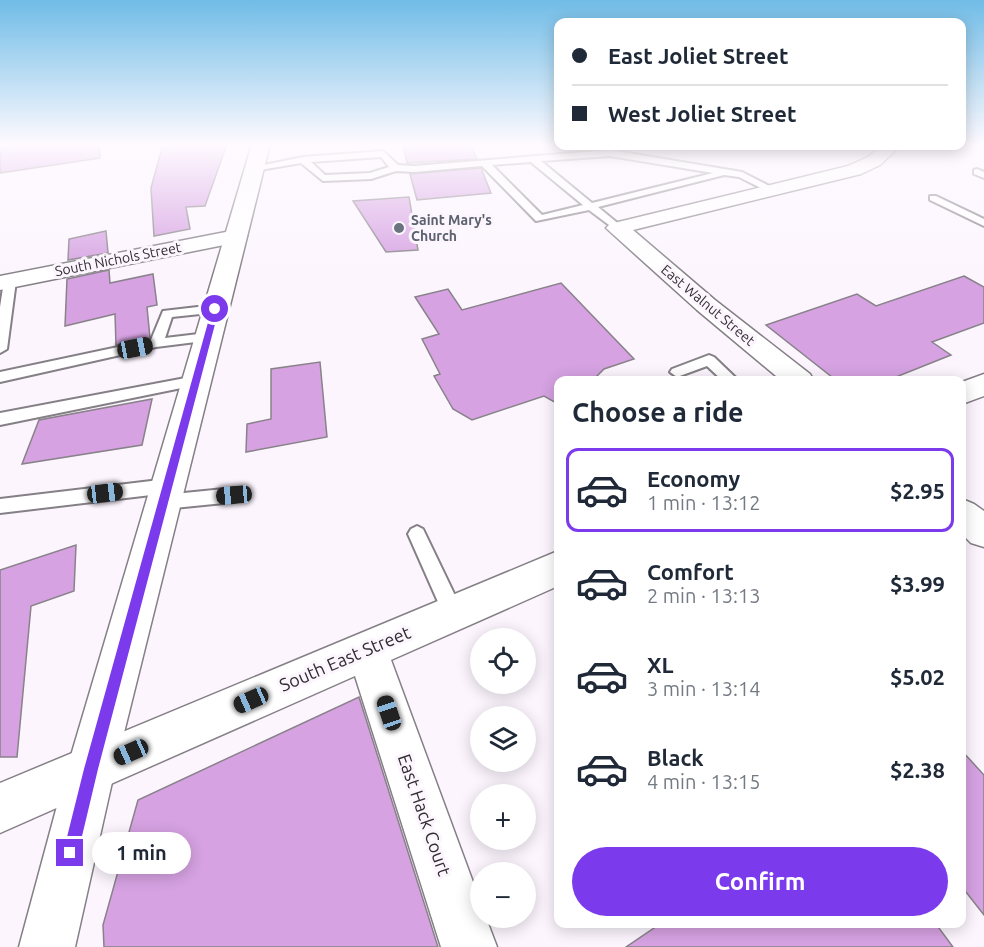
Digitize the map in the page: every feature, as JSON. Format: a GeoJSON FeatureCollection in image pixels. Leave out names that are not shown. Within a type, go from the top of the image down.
{"type":"FeatureCollection","features":[{"type":"Feature","properties":{"kind":"street"},"geometry":{"type":"LineString","coordinates":[[47,947],[91,769],[249,188]]}},
{"type":"Feature","properties":{"kind":"street"},"geometry":{"type":"LineString","coordinates":[[617,228],[775,188]]}},
{"type":"Feature","properties":{"kind":"street","name":"East Walnut Street"},"geometry":{"type":"LineString","coordinates":[[617,228],[794,376]]}},
{"type":"Feature","properties":{"kind":"street","name":"South Nichols Street"},"geometry":{"type":"LineString","coordinates":[[5,282],[236,236]]}},
{"type":"Feature","properties":{"kind":"street"},"geometry":{"type":"LineString","coordinates":[[966,392],[984,384]]}},
{"type":"Feature","properties":{"kind":"street"},"geometry":{"type":"LineString","coordinates":[[966,517],[984,532]]}},
{"type":"Feature","properties":{"kind":"street","name":"South East Street"},"geometry":{"type":"LineString","coordinates":[[0,808],[554,570]]}},
{"type":"Feature","properties":{"kind":"street","name":"East Hack Court"},"geometry":{"type":"LineString","coordinates":[[367,650],[469,947]]}},
{"type":"Feature","properties":{"kind":"lane"},"geometry":{"type":"LineString","coordinates":[[509,188],[540,219],[664,188]]}},
{"type":"Feature","properties":{"kind":"lane"},"geometry":{"type":"LineString","coordinates":[[569,188],[617,228]]}},
{"type":"Feature","properties":{"kind":"lane"},"geometry":{"type":"LineString","coordinates":[[933,198],[984,223]]}},
{"type":"Feature","properties":{"kind":"lane"},"geometry":{"type":"LineString","coordinates":[[0,349],[5,282]]}},
{"type":"Feature","properties":{"kind":"lane"},"geometry":{"type":"LineString","coordinates":[[156,343],[167,314],[215,309]]}},
{"type":"Feature","properties":{"kind":"lane"},"geometry":{"type":"LineString","coordinates":[[0,377],[156,343],[207,337]]}},
{"type":"Feature","properties":{"kind":"lane"},"geometry":{"type":"LineString","coordinates":[[677,372],[709,360],[727,376]]}},
{"type":"Feature","properties":{"kind":"lane"},"geometry":{"type":"LineString","coordinates":[[0,419],[196,381]]}},
{"type":"Feature","properties":{"kind":"lane"},"geometry":{"type":"LineString","coordinates":[[0,506],[166,494],[234,495]]}},
{"type":"Feature","properties":{"kind":"lane"},"geometry":{"type":"LineString","coordinates":[[417,534],[453,613]]}},
{"type":"Feature","properties":{"kind":"building"},"geometry":{"type":"Polygon","coordinates":[[[151,188],[211,188],[205,206],[186,207],[190,229],[154,236],[151,188]]]}},
{"type":"Feature","properties":{"kind":"building"},"geometry":{"type":"Polygon","coordinates":[[[414,188],[489,188],[491,193],[417,200],[414,188]]]}},
{"type":"Feature","properties":{"kind":"building"},"geometry":{"type":"Polygon","coordinates":[[[409,197],[418,250],[386,252],[353,201],[409,197]]]}},
{"type":"Feature","properties":{"kind":"building"},"geometry":{"type":"Polygon","coordinates":[[[106,231],[108,253],[68,260],[69,239],[106,231]]]}},
{"type":"Feature","properties":{"kind":"building"},"geometry":{"type":"Polygon","coordinates":[[[109,270],[110,283],[153,274],[157,305],[147,307],[150,338],[116,345],[115,314],[65,326],[67,279],[109,270]]]}},
{"type":"Feature","properties":{"kind":"building"},"geometry":{"type":"Polygon","coordinates":[[[964,276],[984,287],[984,323],[932,342],[951,355],[898,376],[831,376],[766,325],[857,294],[876,306],[964,276]]]}},
{"type":"Feature","properties":{"kind":"building"},"geometry":{"type":"Polygon","coordinates":[[[561,283],[634,359],[604,369],[597,376],[554,376],[554,402],[544,396],[472,420],[453,409],[434,376],[440,374],[422,339],[439,334],[415,297],[448,289],[462,310],[561,283]]]}},
{"type":"Feature","properties":{"kind":"building"},"geometry":{"type":"Polygon","coordinates":[[[320,362],[327,437],[246,452],[247,424],[271,419],[271,369],[320,362]]]}},
{"type":"Feature","properties":{"kind":"building"},"geometry":{"type":"Polygon","coordinates":[[[152,399],[142,445],[22,464],[39,420],[152,399]]]}},
{"type":"Feature","properties":{"kind":"building"},"geometry":{"type":"Polygon","coordinates":[[[76,545],[74,591],[31,606],[17,757],[0,757],[0,570],[76,545]]]}},
{"type":"Feature","properties":{"kind":"building"},"geometry":{"type":"Polygon","coordinates":[[[359,697],[438,947],[104,947],[103,925],[138,800],[359,697]]]}},
{"type":"Feature","properties":{"kind":"building"},"geometry":{"type":"Polygon","coordinates":[[[966,755],[984,775],[984,915],[966,892],[966,755]]]}},
{"type":"Feature","properties":{"kind":"building"},"geometry":{"type":"Polygon","coordinates":[[[654,928],[939,928],[953,947],[626,947],[654,928]]]}},
{"type":"Feature","properties":{"kind":"place","name":"Saint Mary's Church"},"geometry":{"type":"Point","coordinates":[399,228]}},
{"type":"Feature","properties":{"kind":"route"},"geometry":{"type":"LineString","coordinates":[[70,853],[215,309]]}}]}
